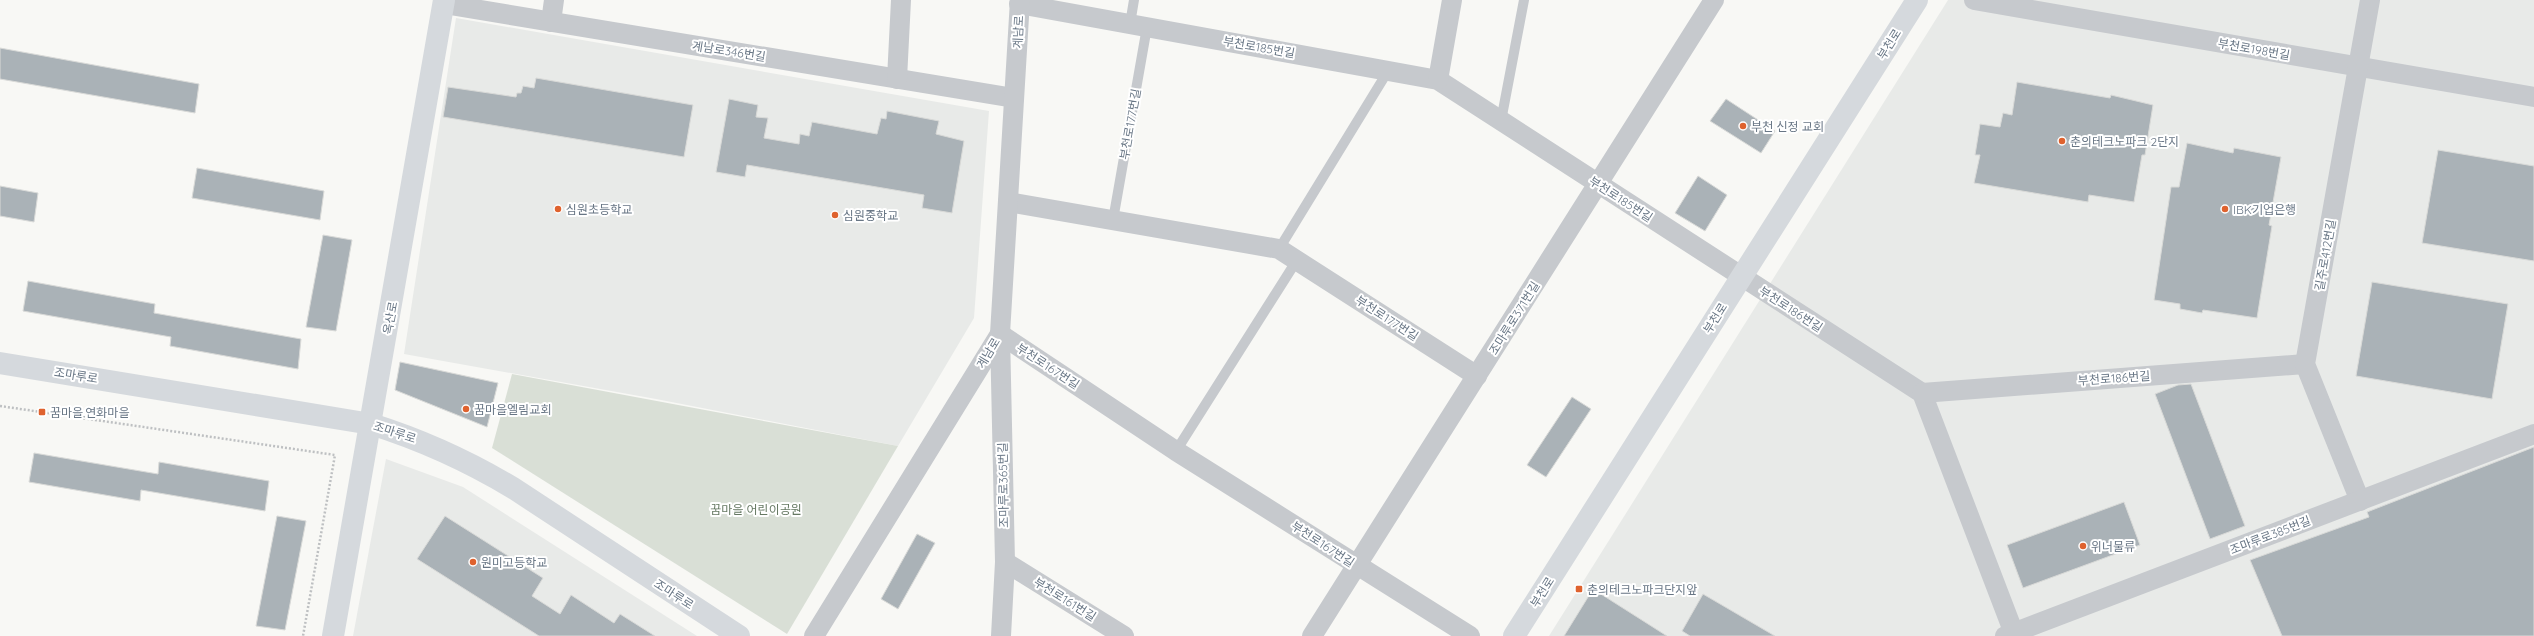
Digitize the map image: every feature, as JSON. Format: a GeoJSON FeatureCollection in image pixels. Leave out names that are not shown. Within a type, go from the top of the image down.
{"type":"FeatureCollection","features":[{"type":"Feature","properties":{"kind":"street"},"geometry":{"type":"LineString","coordinates":[[551,22],[554,0]]}},
{"type":"Feature","properties":{"kind":"street"},"geometry":{"type":"LineString","coordinates":[[897,79],[901,0]]}},
{"type":"Feature","properties":{"kind":"street"},"geometry":{"type":"LineString","coordinates":[[1438,80],[1452,0]]}},
{"type":"Feature","properties":{"kind":"street","name":"조마루로371번길"},"geometry":{"type":"LineString","coordinates":[[1312,636],[1714,0]]}},
{"type":"Feature","properties":{"kind":"street","name":"부천로"},"geometry":{"type":"LineString","coordinates":[[1514,636],[1917,0]]}},
{"type":"Feature","properties":{"kind":"street","name":"부천로198번길"},"geometry":{"type":"LineString","coordinates":[[1974,0],[2534,97]]}},
{"type":"Feature","properties":{"kind":"street","name":"길주로412번길"},"geometry":{"type":"LineString","coordinates":[[2305,364],[2370,0]]}},
{"type":"Feature","properties":{"kind":"street","name":"계남로346번길"},"geometry":{"type":"LineString","coordinates":[[444,2],[551,22],[1014,98]]}},
{"type":"Feature","properties":{"kind":"street","name":"옥산로"},"geometry":{"type":"LineString","coordinates":[[334,636],[444,2]]}},
{"type":"Feature","properties":{"kind":"street","name":"부천로185번길"},"geometry":{"type":"LineString","coordinates":[[1020,2],[1438,80],[1741,277]]}},
{"type":"Feature","properties":{"kind":"street","name":"계남로"},"geometry":{"type":"LineString","coordinates":[[814,636],[1000,334],[1020,2]]}},
{"type":"Feature","properties":{"kind":"street","name":"부천로177번길"},"geometry":{"type":"LineString","coordinates":[[1008,202],[1279,249],[1477,376]]}},
{"type":"Feature","properties":{"kind":"street","name":"부천로186번길"},"geometry":{"type":"LineString","coordinates":[[1741,277],[1922,393],[2305,364]]}},
{"type":"Feature","properties":{"kind":"street","name":"부천로167번길"},"geometry":{"type":"LineString","coordinates":[[1000,334],[1176,451],[1470,636]]}},
{"type":"Feature","properties":{"kind":"street","name":"조마루로365번길"},"geometry":{"type":"LineString","coordinates":[[1000,334],[1005,562],[1001,636]]}},
{"type":"Feature","properties":{"kind":"street","name":"조마루로"},"geometry":{"type":"LineString","coordinates":[[0,363],[371,424],[441,448],[475,465],[739,636]]}},
{"type":"Feature","properties":{"kind":"street"},"geometry":{"type":"LineString","coordinates":[[2305,364],[2360,501]]}},
{"type":"Feature","properties":{"kind":"street"},"geometry":{"type":"LineString","coordinates":[[1922,393],[2011,635]]}},
{"type":"Feature","properties":{"kind":"street","name":"조마루로385번길"},"geometry":{"type":"LineString","coordinates":[[2011,635],[2534,434]]}},
{"type":"Feature","properties":{"kind":"street","name":"부천로161번길"},"geometry":{"type":"LineString","coordinates":[[1005,562],[1124,636]]}},
{"type":"Feature","properties":{"kind":"lane"},"geometry":{"type":"LineString","coordinates":[[1134,0],[1139,25]]}},
{"type":"Feature","properties":{"kind":"lane"},"geometry":{"type":"LineString","coordinates":[[1501,121],[1524,0]]}},
{"type":"Feature","properties":{"kind":"lane","name":"부천로177번길"},"geometry":{"type":"LineString","coordinates":[[1113,220],[1139,25]]}},
{"type":"Feature","properties":{"kind":"lane"},"geometry":{"type":"LineString","coordinates":[[1279,249],[1388,71]]}},
{"type":"Feature","properties":{"kind":"lane"},"geometry":{"type":"LineString","coordinates":[[1176,451],[1297,260]]}},
{"type":"Feature","properties":{"kind":"path"},"geometry":{"type":"LineString","coordinates":[[0,406],[335,455],[303,636]]}},
{"type":"Feature","properties":{"kind":"shaded area"},"geometry":{"type":"Polygon","coordinates":[[[1948,0],[2534,0],[2534,636],[1549,636],[1948,0]]]}},
{"type":"Feature","properties":{"kind":"shaded area"},"geometry":{"type":"Polygon","coordinates":[[[456,18],[989,111],[974,318],[898,446],[656,399],[404,354],[456,18]]]}},
{"type":"Feature","properties":{"kind":"shaded area","name":"원미고등학교"},"geometry":{"type":"Polygon","coordinates":[[[386,459],[463,487],[697,636],[353,636],[386,459]]]}},
{"type":"Feature","properties":{"kind":"green space","name":"꿈마을 어린이공원"},"geometry":{"type":"Polygon","coordinates":[[[512,374],[898,446],[787,634],[492,448],[512,374]]]}},
{"type":"Feature","properties":{"kind":"building"},"geometry":{"type":"Polygon","coordinates":[[[0,48],[199,84],[195,113],[0,79],[0,48]]]}},
{"type":"Feature","properties":{"kind":"building"},"geometry":{"type":"Polygon","coordinates":[[[536,78],[693,105],[684,157],[443,117],[448,87],[516,97],[517,93],[521,93],[523,86],[534,88],[536,78]]]}},
{"type":"Feature","properties":{"kind":"building","name":"춘의테크노파크 2단지"},"geometry":{"type":"Polygon","coordinates":[[[2017,82],[2110,98],[2111,95],[2153,105],[2145,155],[2142,155],[2134,202],[2089,195],[2088,202],[1974,183],[1980,155],[1975,155],[1980,124],[2000,127],[2003,113],[2012,115],[2017,82]]]}},
{"type":"Feature","properties":{"kind":"building"},"geometry":{"type":"Polygon","coordinates":[[[729,99],[758,105],[756,117],[768,118],[764,138],[799,144],[800,134],[809,136],[812,122],[877,134],[881,118],[886,119],[887,111],[939,121],[936,134],[964,141],[952,213],[922,208],[924,195],[747,165],[745,177],[716,172],[729,99]]]}},
{"type":"Feature","properties":{"kind":"building","name":"부천 신정 교회"},"geometry":{"type":"Polygon","coordinates":[[[1726,99],[1775,131],[1761,153],[1710,121],[1726,99]]]}},
{"type":"Feature","properties":{"kind":"building"},"geometry":{"type":"Polygon","coordinates":[[[2187,143],[2233,153],[2234,148],[2281,157],[2269,225],[2272,226],[2257,318],[2203,310],[2202,313],[2180,309],[2180,304],[2154,300],[2171,187],[2179,187],[2187,143]]]}},
{"type":"Feature","properties":{"kind":"building"},"geometry":{"type":"Polygon","coordinates":[[[2438,150],[2534,166],[2534,261],[2422,243],[2438,150]]]}},
{"type":"Feature","properties":{"kind":"building"},"geometry":{"type":"Polygon","coordinates":[[[197,168],[324,191],[320,220],[192,198],[197,168]]]}},
{"type":"Feature","properties":{"kind":"building"},"geometry":{"type":"Polygon","coordinates":[[[1698,176],[1727,195],[1705,231],[1675,213],[1698,176]]]}},
{"type":"Feature","properties":{"kind":"building"},"geometry":{"type":"Polygon","coordinates":[[[0,186],[38,193],[34,222],[0,216],[0,186]]]}},
{"type":"Feature","properties":{"kind":"building"},"geometry":{"type":"Polygon","coordinates":[[[323,235],[352,240],[336,331],[306,327],[323,235]]]}},
{"type":"Feature","properties":{"kind":"building"},"geometry":{"type":"Polygon","coordinates":[[[28,281],[155,304],[154,313],[301,339],[298,369],[170,346],[171,337],[23,311],[28,281]]]}},
{"type":"Feature","properties":{"kind":"building"},"geometry":{"type":"Polygon","coordinates":[[[2372,282],[2508,304],[2492,399],[2356,376],[2372,282]]]}},
{"type":"Feature","properties":{"kind":"building","name":"꿈마을엘림교회"},"geometry":{"type":"Polygon","coordinates":[[[400,362],[498,383],[487,427],[395,390],[400,362]]]}},
{"type":"Feature","properties":{"kind":"building"},"geometry":{"type":"Polygon","coordinates":[[[2191,384],[2245,526],[2210,539],[2155,394],[2178,385],[2191,384]]]}},
{"type":"Feature","properties":{"kind":"building"},"geometry":{"type":"Polygon","coordinates":[[[1572,397],[1591,409],[1546,477],[1527,465],[1572,397]]]}},
{"type":"Feature","properties":{"kind":"building"},"geometry":{"type":"Polygon","coordinates":[[[2534,447],[2534,636],[2282,636],[2250,560],[2369,517],[2367,512],[2534,447]]]}},
{"type":"Feature","properties":{"kind":"building"},"geometry":{"type":"Polygon","coordinates":[[[34,453],[158,474],[159,462],[269,481],[265,511],[141,490],[140,501],[29,482],[34,453]]]}},
{"type":"Feature","properties":{"kind":"building"},"geometry":{"type":"Polygon","coordinates":[[[2124,502],[2140,545],[2023,588],[2007,545],[2124,502]]]}},
{"type":"Feature","properties":{"kind":"building"},"geometry":{"type":"Polygon","coordinates":[[[277,516],[306,521],[285,630],[256,626],[277,516]]]}},
{"type":"Feature","properties":{"kind":"building"},"geometry":{"type":"Polygon","coordinates":[[[445,516],[543,578],[532,596],[560,614],[571,595],[614,623],[620,614],[655,636],[539,636],[417,559],[445,516]]]}},
{"type":"Feature","properties":{"kind":"building"},"geometry":{"type":"Polygon","coordinates":[[[917,534],[935,543],[898,609],[881,599],[917,534]]]}},
{"type":"Feature","properties":{"kind":"building"},"geometry":{"type":"Polygon","coordinates":[[[1593,589],[1667,636],[1564,636],[1593,589]]]}},
{"type":"Feature","properties":{"kind":"building"},"geometry":{"type":"Polygon","coordinates":[[[1703,594],[1775,636],[1690,636],[1682,631],[1703,594]]]}},
{"type":"Feature","properties":{"kind":"place","name":"부천 신정 교회"},"geometry":{"type":"Point","coordinates":[1743,126]}},
{"type":"Feature","properties":{"kind":"place","name":"춘의테크노파크 2단지"},"geometry":{"type":"Point","coordinates":[2062,141]}},
{"type":"Feature","properties":{"kind":"place","name":"심원초등학교"},"geometry":{"type":"Point","coordinates":[558,209]}},
{"type":"Feature","properties":{"kind":"place","name":"IBK기업은행"},"geometry":{"type":"Point","coordinates":[2225,209]}},
{"type":"Feature","properties":{"kind":"place","name":"심원중학교"},"geometry":{"type":"Point","coordinates":[835,215]}},
{"type":"Feature","properties":{"kind":"place","name":"꿈마을엘림교회"},"geometry":{"type":"Point","coordinates":[466,409]}},
{"type":"Feature","properties":{"kind":"place","name":"꿈마을.연화마을"},"geometry":{"type":"Point","coordinates":[42,412]}},
{"type":"Feature","properties":{"kind":"place","name":"위너물류"},"geometry":{"type":"Point","coordinates":[2083,546]}},
{"type":"Feature","properties":{"kind":"place","name":"원미고등학교"},"geometry":{"type":"Point","coordinates":[473,562]}},
{"type":"Feature","properties":{"kind":"place","name":"춘의테크노파크단지앞"},"geometry":{"type":"Point","coordinates":[1579,589]}}]}
